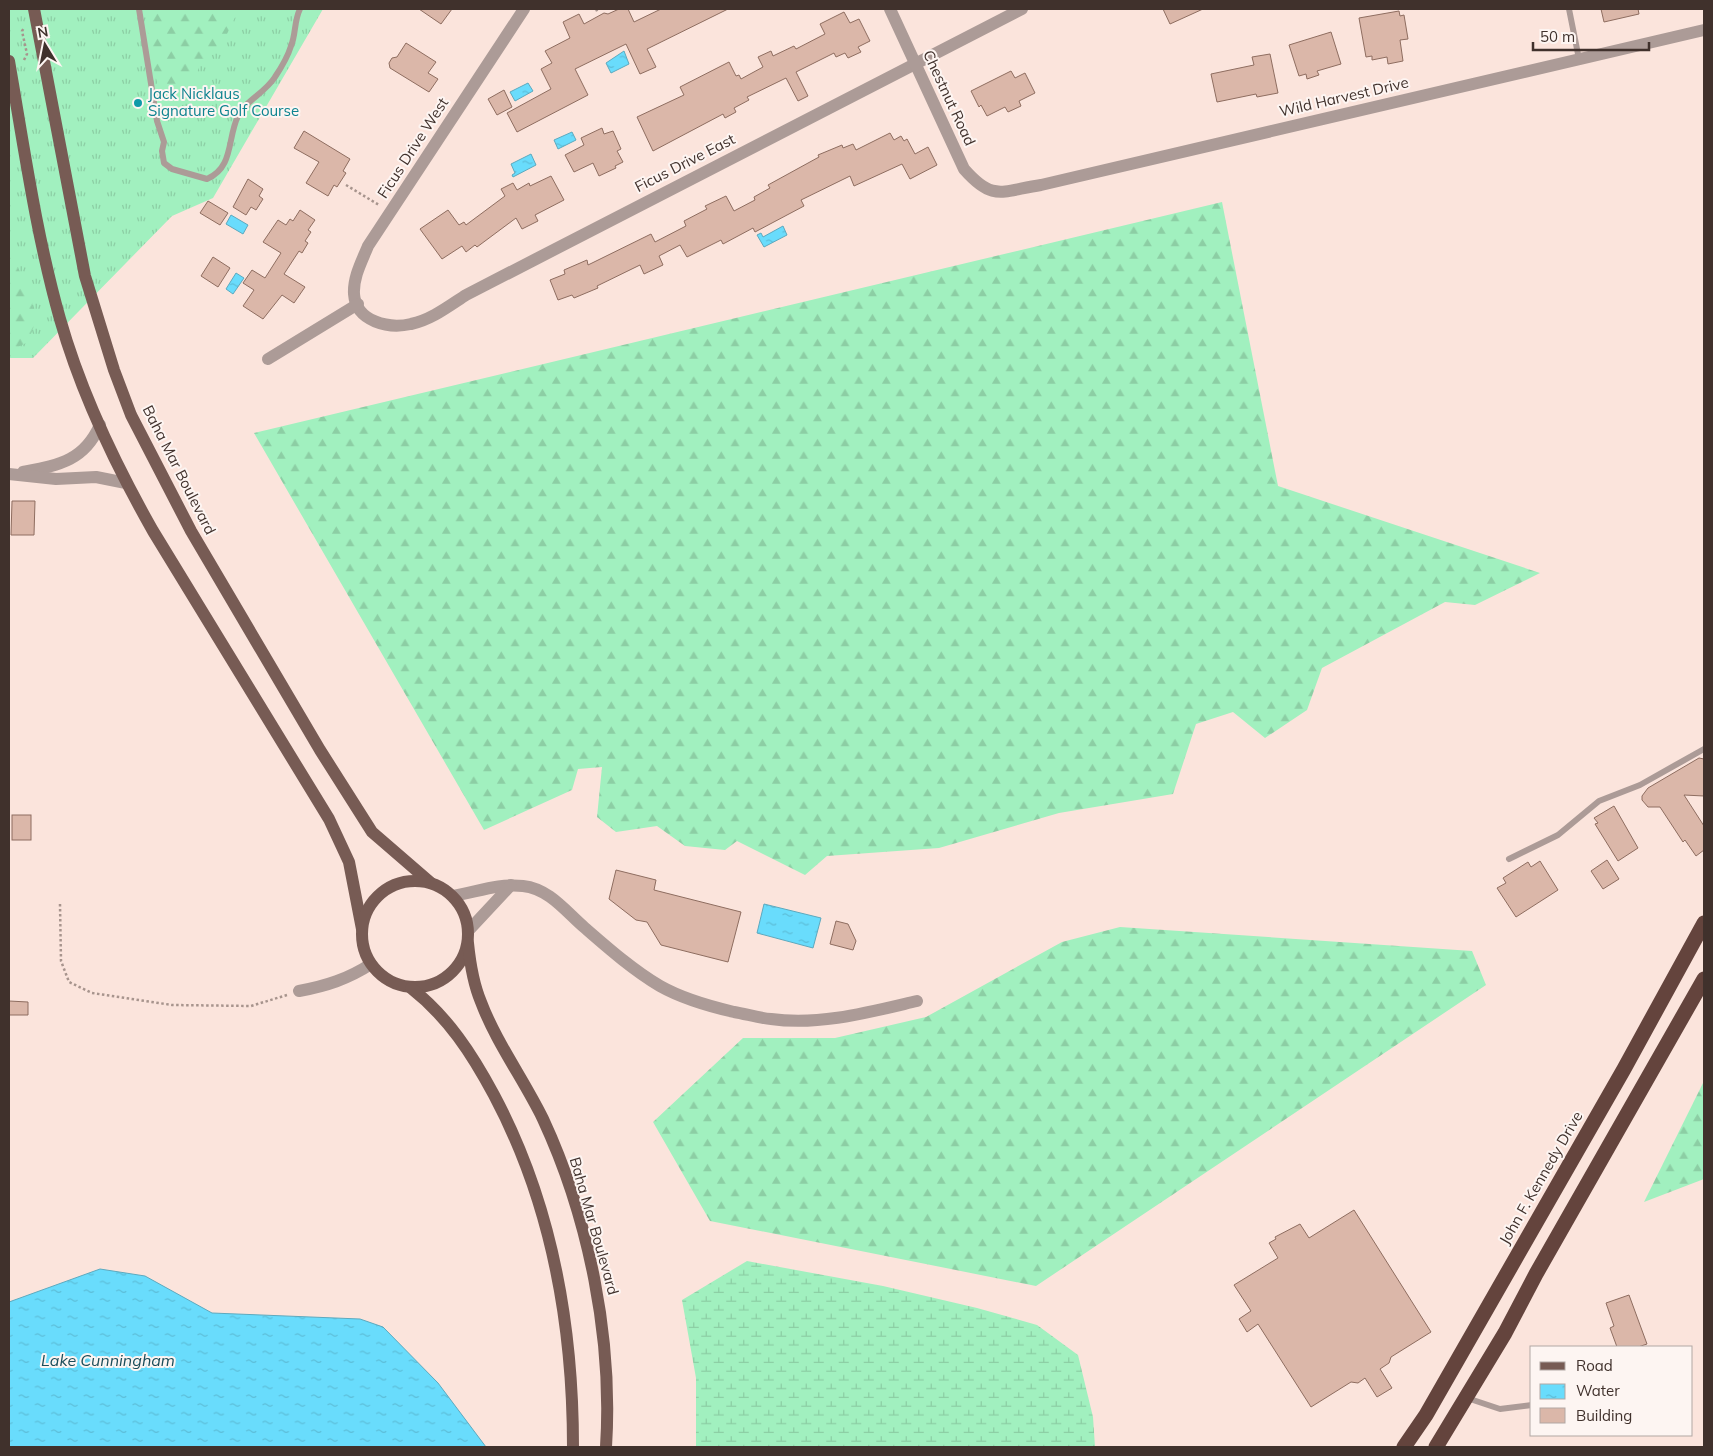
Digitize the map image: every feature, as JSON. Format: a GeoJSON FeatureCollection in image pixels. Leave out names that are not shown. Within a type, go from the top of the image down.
{"type":"FeatureCollection","features":[{"type":"Feature","properties":{"kind":"highway","name":"John F. Kennedy Drive"},"geometry":{"type":"LineString","coordinates":[[1404,1447],[1426,1415],[1594,1121],[1704,923]]}},
{"type":"Feature","properties":{"kind":"highway"},"geometry":{"type":"LineString","coordinates":[[1445,1447],[1453,1423],[1466,1397],[1505,1333],[1536,1274],[1704,979]]}},
{"type":"Feature","properties":{"kind":"highway"},"geometry":{"type":"LineString","coordinates":[[1436,1447],[1453,1423]]}},
{"type":"Feature","properties":{"kind":"main road","name":"Baha Mar Boulevard"},"geometry":{"type":"LineString","coordinates":[[34,9],[85,276],[111,362],[131,415],[191,531],[320,750],[372,832],[431,883]]}},
{"type":"Feature","properties":{"kind":"main road"},"geometry":{"type":"LineString","coordinates":[[9,63],[35,213],[50,281],[74,362],[126,483],[153,531],[329,819],[349,862],[362,929],[362,943],[371,964],[384,978],[397,985],[411,988],[425,987],[449,976],[464,956],[468,936],[466,918],[453,896],[431,883],[407,882],[385,890],[369,907],[362,929]]}},
{"type":"Feature","properties":{"kind":"main road","name":"Baha Mar Boulevard"},"geometry":{"type":"LineString","coordinates":[[468,936],[472,970],[480,1001],[544,1122],[576,1210],[594,1279],[606,1348],[608,1391],[606,1447]]}},
{"type":"Feature","properties":{"kind":"main road"},"geometry":{"type":"LineString","coordinates":[[411,988],[437,1011],[463,1043],[503,1113],[530,1176],[552,1248],[561,1291],[572,1377],[573,1447]]}},
{"type":"Feature","properties":{"kind":"street","name":"Ficus Drive West"},"geometry":{"type":"LineString","coordinates":[[360,309],[354,295],[356,274],[368,246],[524,9]]}},
{"type":"Feature","properties":{"kind":"street","name":"Chestnut Road"},"geometry":{"type":"LineString","coordinates":[[890,9],[964,169],[979,186],[991,192]]}},
{"type":"Feature","properties":{"kind":"street","name":"Ficus Drive East"},"geometry":{"type":"LineString","coordinates":[[360,309],[376,323],[394,326],[412,324],[434,315],[473,291],[1022,9]]}},
{"type":"Feature","properties":{"kind":"street","name":"Wild Harvest Drive"},"geometry":{"type":"LineString","coordinates":[[991,192],[1041,185],[1704,30]]}},
{"type":"Feature","properties":{"kind":"street"},"geometry":{"type":"LineString","coordinates":[[268,360],[360,309]]}},
{"type":"Feature","properties":{"kind":"street"},"geometry":{"type":"LineString","coordinates":[[10,474],[70,460],[89,446],[100,425]]}},
{"type":"Feature","properties":{"kind":"street"},"geometry":{"type":"LineString","coordinates":[[10,474],[56,479],[101,477],[126,483]]}},
{"type":"Feature","properties":{"kind":"street"},"geometry":{"type":"LineString","coordinates":[[468,936],[511,885]]}},
{"type":"Feature","properties":{"kind":"street"},"geometry":{"type":"LineString","coordinates":[[453,896],[488,887],[526,886],[555,900],[621,958],[660,986],[701,1005],[772,1020],[805,1020],[856,1015],[917,1001]]}},
{"type":"Feature","properties":{"kind":"street"},"geometry":{"type":"LineString","coordinates":[[299,991],[332,984],[357,973],[371,964]]}},
{"type":"Feature","properties":{"kind":"lane"},"geometry":{"type":"LineString","coordinates":[[139,9],[155,113],[164,142],[162,152],[164,163],[172,169],[207,179],[215,175],[226,162],[238,117],[245,104],[257,98],[275,78],[292,46],[300,9]]}},
{"type":"Feature","properties":{"kind":"lane"},"geometry":{"type":"LineString","coordinates":[[1569,9],[1579,59]]}},
{"type":"Feature","properties":{"kind":"lane"},"geometry":{"type":"LineString","coordinates":[[1509,859],[1558,836],[1600,801],[1640,785],[1704,748]]}},
{"type":"Feature","properties":{"kind":"lane"},"geometry":{"type":"LineString","coordinates":[[1466,1397],[1500,1409],[1530,1405]]}},
{"type":"Feature","properties":{"kind":"path"},"geometry":{"type":"LineString","coordinates":[[596,9],[598,13]]}},
{"type":"Feature","properties":{"kind":"path"},"geometry":{"type":"LineString","coordinates":[[9,63],[25,60],[26,54],[22,31],[24,27],[37,25]]}},
{"type":"Feature","properties":{"kind":"path"},"geometry":{"type":"LineString","coordinates":[[346,185],[390,212]]}},
{"type":"Feature","properties":{"kind":"path"},"geometry":{"type":"LineString","coordinates":[[60,904],[61,961],[69,982],[92,993],[172,1005],[250,1006],[299,991]]}},
{"type":"Feature","properties":{"kind":"green space","name":"Jack Nicklaus Signature Golf Course"},"geometry":{"type":"Polygon","coordinates":[[[9,9],[323,9],[213,198],[172,216],[33,358],[9,358],[9,9]]]}},
{"type":"Feature","properties":{"kind":"green space"},"geometry":{"type":"Polygon","coordinates":[[[148,9],[239,9],[226,36],[199,67],[192,86],[185,95],[170,101],[161,91],[154,72],[148,38],[148,9]]]}},
{"type":"Feature","properties":{"kind":"green space"},"geometry":{"type":"Polygon","coordinates":[[[1222,202],[1278,486],[1540,573],[1475,605],[1445,602],[1322,668],[1307,710],[1265,738],[1233,712],[1196,724],[1173,794],[1059,813],[939,848],[827,856],[805,875],[737,841],[725,850],[685,846],[657,826],[616,832],[597,817],[602,767],[578,769],[572,790],[484,830],[254,433],[1222,202]]]}},
{"type":"Feature","properties":{"kind":"green space"},"geometry":{"type":"Polygon","coordinates":[[[9,247],[13,261],[30,287],[35,323],[28,342],[10,351],[9,247]]]}},
{"type":"Feature","properties":{"kind":"green space"},"geometry":{"type":"Polygon","coordinates":[[[1120,927],[1472,951],[1486,985],[1036,1286],[710,1221],[653,1122],[743,1038],[835,1038],[926,1017],[1062,942],[1120,927]]]}},
{"type":"Feature","properties":{"kind":"green space"},"geometry":{"type":"Polygon","coordinates":[[[1704,1081],[1704,1179],[1644,1202],[1704,1081]]]}},
{"type":"Feature","properties":{"kind":"green space"},"geometry":{"type":"Polygon","coordinates":[[[747,1261],[883,1286],[977,1308],[1037,1325],[1078,1355],[1093,1417],[1095,1447],[696,1447],[696,1378],[682,1300],[747,1261]]]}},
{"type":"Feature","properties":{"kind":"water"},"geometry":{"type":"Polygon","coordinates":[[[624,51],[629,64],[611,73],[606,63],[624,51]]]}},
{"type":"Feature","properties":{"kind":"water"},"geometry":{"type":"Polygon","coordinates":[[[528,83],[533,91],[515,101],[510,92],[528,83]]]}},
{"type":"Feature","properties":{"kind":"water"},"geometry":{"type":"Polygon","coordinates":[[[572,132],[576,140],[558,149],[554,140],[572,132]]]}},
{"type":"Feature","properties":{"kind":"water"},"geometry":{"type":"Polygon","coordinates":[[[531,154],[536,165],[513,177],[512,175],[515,173],[511,164],[531,154]]]}},
{"type":"Feature","properties":{"kind":"water"},"geometry":{"type":"Polygon","coordinates":[[[231,215],[248,225],[243,234],[226,224],[231,215]]]}},
{"type":"Feature","properties":{"kind":"water"},"geometry":{"type":"Polygon","coordinates":[[[783,226],[787,235],[764,247],[757,235],[761,233],[763,237],[783,226]]]}},
{"type":"Feature","properties":{"kind":"water"},"geometry":{"type":"Polygon","coordinates":[[[236,273],[244,278],[233,294],[226,289],[236,273]]]}},
{"type":"Feature","properties":{"kind":"water"},"geometry":{"type":"Polygon","coordinates":[[[764,904],[821,918],[813,948],[757,933],[764,904]]]}},
{"type":"Feature","properties":{"kind":"water","name":"Lake Cunningham"},"geometry":{"type":"Polygon","coordinates":[[[100,1269],[145,1276],[212,1313],[360,1319],[383,1327],[438,1383],[486,1447],[9,1447],[9,1302],[100,1269]]]}},
{"type":"Feature","properties":{"kind":"building"},"geometry":{"type":"Polygon","coordinates":[[[419,9],[452,9],[441,24],[419,9]]]}},
{"type":"Feature","properties":{"kind":"building"},"geometry":{"type":"Polygon","coordinates":[[[619,9],[628,9],[634,22],[661,9],[728,9],[647,49],[656,67],[640,74],[626,44],[575,69],[588,95],[517,132],[507,113],[551,89],[541,69],[552,63],[545,51],[570,38],[563,22],[579,14],[584,24],[604,13],[608,14],[619,9]]]}},
{"type":"Feature","properties":{"kind":"building"},"geometry":{"type":"Polygon","coordinates":[[[1163,9],[1203,9],[1170,24],[1163,9]]]}},
{"type":"Feature","properties":{"kind":"building"},"geometry":{"type":"Polygon","coordinates":[[[1601,9],[1638,9],[1639,14],[1604,22],[1601,9]]]}},
{"type":"Feature","properties":{"kind":"building"},"geometry":{"type":"Polygon","coordinates":[[[1399,11],[1400,16],[1404,15],[1408,39],[1400,40],[1403,61],[1388,64],[1387,57],[1372,60],[1372,56],[1366,57],[1359,18],[1399,11]]]}},
{"type":"Feature","properties":{"kind":"building"},"geometry":{"type":"Polygon","coordinates":[[[844,12],[850,23],[859,19],[870,41],[858,47],[861,52],[848,58],[845,53],[836,57],[834,53],[796,72],[808,96],[798,101],[786,78],[747,97],[749,100],[734,108],[736,112],[725,118],[723,114],[653,151],[637,117],[684,95],[680,87],[729,62],[736,76],[739,75],[741,79],[763,67],[758,57],[771,51],[773,56],[794,46],[796,49],[825,34],[820,24],[844,12]]]}},
{"type":"Feature","properties":{"kind":"building"},"geometry":{"type":"Polygon","coordinates":[[[1331,32],[1341,64],[1317,71],[1319,75],[1307,79],[1306,74],[1299,76],[1289,45],[1331,32]]]}},
{"type":"Feature","properties":{"kind":"building"},"geometry":{"type":"Polygon","coordinates":[[[406,43],[436,62],[428,73],[438,79],[429,92],[390,68],[389,63],[392,58],[397,57],[406,43]]]}},
{"type":"Feature","properties":{"kind":"building"},"geometry":{"type":"Polygon","coordinates":[[[1270,54],[1278,93],[1257,97],[1256,94],[1217,102],[1211,74],[1254,65],[1252,57],[1270,54]]]}},
{"type":"Feature","properties":{"kind":"building"},"geometry":{"type":"Polygon","coordinates":[[[1011,71],[1015,78],[1025,73],[1035,93],[1019,101],[1021,106],[1008,112],[1005,107],[987,116],[981,105],[979,107],[971,91],[1011,71]]]}},
{"type":"Feature","properties":{"kind":"building"},"geometry":{"type":"Polygon","coordinates":[[[504,90],[512,107],[497,115],[488,99],[504,90]]]}},
{"type":"Feature","properties":{"kind":"building"},"geometry":{"type":"Polygon","coordinates":[[[602,128],[604,134],[613,131],[621,149],[617,151],[623,162],[615,166],[616,168],[599,176],[593,163],[574,172],[565,155],[584,145],[581,138],[602,128]]]}},
{"type":"Feature","properties":{"kind":"building"},"geometry":{"type":"Polygon","coordinates":[[[304,131],[350,159],[343,171],[346,173],[337,187],[334,185],[328,196],[306,183],[319,162],[294,148],[304,131]]]}},
{"type":"Feature","properties":{"kind":"building"},"geometry":{"type":"Polygon","coordinates":[[[890,133],[894,140],[901,136],[904,141],[907,139],[915,154],[928,147],[937,165],[910,179],[902,164],[854,186],[850,176],[801,200],[804,206],[755,232],[753,228],[723,244],[721,240],[687,257],[680,245],[659,256],[663,265],[644,274],[640,265],[597,286],[598,288],[574,298],[572,295],[558,300],[550,280],[565,274],[564,270],[587,260],[588,265],[651,234],[655,242],[686,226],[684,221],[707,209],[705,206],[726,196],[734,211],[755,200],[754,197],[770,188],[768,185],[819,157],[818,155],[842,145],[843,148],[853,144],[856,150],[890,133]]]}},
{"type":"Feature","properties":{"kind":"building"},"geometry":{"type":"Polygon","coordinates":[[[551,176],[564,200],[535,215],[538,221],[522,229],[516,218],[477,247],[475,245],[466,252],[462,246],[442,259],[420,229],[448,210],[459,225],[464,222],[466,225],[505,196],[501,189],[513,183],[517,190],[529,183],[530,186],[551,176]]]}},
{"type":"Feature","properties":{"kind":"building"},"geometry":{"type":"Polygon","coordinates":[[[248,179],[263,189],[259,196],[263,199],[256,210],[251,207],[246,215],[233,207],[248,179]]]}},
{"type":"Feature","properties":{"kind":"building"},"geometry":{"type":"Polygon","coordinates":[[[208,201],[228,213],[220,225],[200,213],[208,201]]]}},
{"type":"Feature","properties":{"kind":"building"},"geometry":{"type":"Polygon","coordinates":[[[300,210],[315,220],[308,230],[311,232],[305,241],[308,243],[302,253],[299,251],[284,274],[305,287],[294,303],[282,295],[263,319],[243,306],[254,290],[243,283],[252,270],[265,278],[281,253],[263,242],[278,220],[286,225],[290,219],[293,221],[300,210]]]}},
{"type":"Feature","properties":{"kind":"building"},"geometry":{"type":"Polygon","coordinates":[[[213,257],[230,268],[218,287],[201,276],[213,257]]]}},
{"type":"Feature","properties":{"kind":"building"},"geometry":{"type":"Polygon","coordinates":[[[12,501],[35,501],[34,535],[11,535],[12,501]]]}},
{"type":"Feature","properties":{"kind":"building"},"geometry":{"type":"Polygon","coordinates":[[[1699,758],[1704,759],[1704,796],[1684,795],[1704,826],[1704,850],[1696,856],[1685,840],[1683,842],[1660,807],[1648,807],[1642,800],[1642,796],[1648,788],[1699,758]]]}},
{"type":"Feature","properties":{"kind":"building"},"geometry":{"type":"Polygon","coordinates":[[[1614,806],[1638,848],[1618,861],[1595,824],[1598,823],[1594,818],[1614,806]]]}},
{"type":"Feature","properties":{"kind":"building"},"geometry":{"type":"Polygon","coordinates":[[[12,815],[31,815],[31,840],[12,840],[12,815]]]}},
{"type":"Feature","properties":{"kind":"building"},"geometry":{"type":"Polygon","coordinates":[[[1607,860],[1619,879],[1603,889],[1591,871],[1607,860]]]}},
{"type":"Feature","properties":{"kind":"building"},"geometry":{"type":"Polygon","coordinates":[[[1540,861],[1558,890],[1516,917],[1497,888],[1506,883],[1503,878],[1528,862],[1531,867],[1540,861]]]}},
{"type":"Feature","properties":{"kind":"building"},"geometry":{"type":"Polygon","coordinates":[[[616,870],[656,880],[654,890],[741,912],[728,962],[661,945],[647,922],[636,920],[609,899],[616,870]]]}},
{"type":"Feature","properties":{"kind":"building"},"geometry":{"type":"Polygon","coordinates":[[[836,921],[848,924],[856,941],[853,950],[830,944],[836,921]]]}},
{"type":"Feature","properties":{"kind":"building"},"geometry":{"type":"Polygon","coordinates":[[[9,1001],[28,1002],[28,1015],[9,1015],[9,1001]]]}},
{"type":"Feature","properties":{"kind":"building"},"geometry":{"type":"Polygon","coordinates":[[[1354,1210],[1431,1332],[1391,1357],[1389,1363],[1380,1369],[1392,1388],[1377,1397],[1365,1378],[1358,1383],[1351,1382],[1311,1407],[1258,1324],[1247,1332],[1239,1319],[1251,1311],[1234,1285],[1278,1258],[1269,1243],[1276,1239],[1275,1237],[1300,1224],[1309,1238],[1354,1210]]]}},
{"type":"Feature","properties":{"kind":"building"},"geometry":{"type":"Polygon","coordinates":[[[1629,1295],[1647,1344],[1641,1346],[1617,1346],[1610,1328],[1614,1326],[1606,1303],[1629,1295]]]}},
{"type":"Feature","properties":{"kind":"place","name":"Jack Nicklaus Signature Golf Course"},"geometry":{"type":"Point","coordinates":[138,103]}}]}
